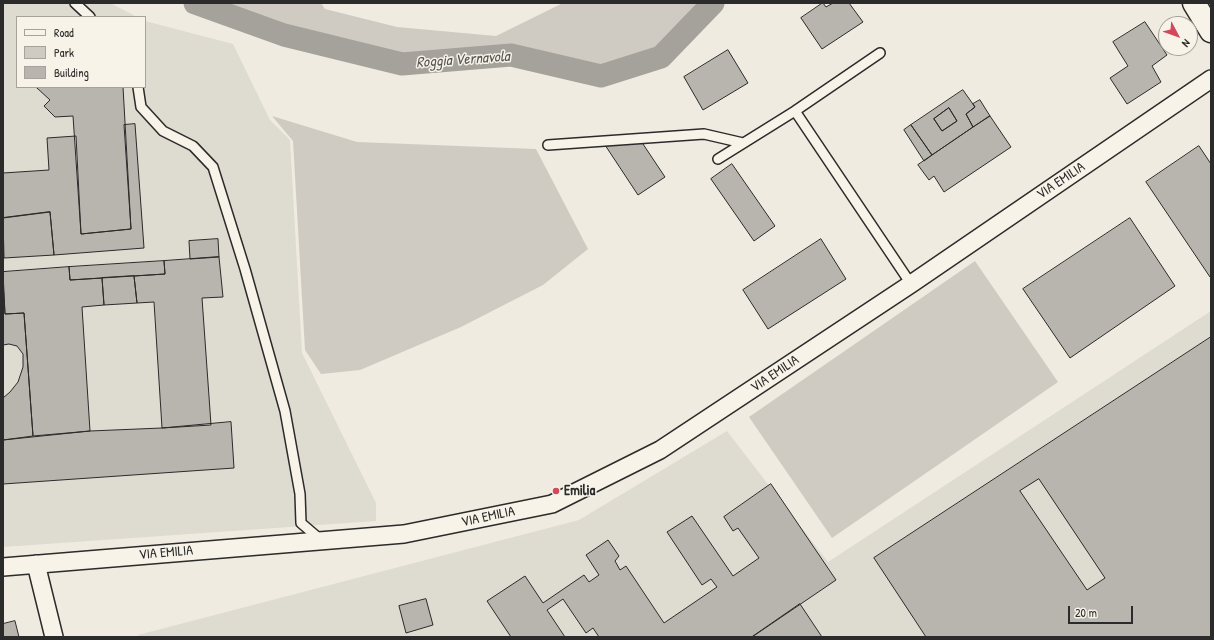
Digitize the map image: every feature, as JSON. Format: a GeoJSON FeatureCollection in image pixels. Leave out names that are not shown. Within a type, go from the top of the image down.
{"type":"FeatureCollection","features":[{"type":"Feature","properties":{"kind":"street"},"geometry":{"type":"LineString","coordinates":[[1194,3],[1211,31]]}},
{"type":"Feature","properties":{"kind":"street","name":"VIA EMILIA"},"geometry":{"type":"LineString","coordinates":[[3,567],[404,534],[552,504],[660,450],[911,284],[1211,79]]}},
{"type":"Feature","properties":{"kind":"street"},"geometry":{"type":"LineString","coordinates":[[36,564],[54,637]]}},
{"type":"Feature","properties":{"kind":"lane"},"geometry":{"type":"LineString","coordinates":[[75,3],[89,16]]}},
{"type":"Feature","properties":{"kind":"lane"},"geometry":{"type":"LineString","coordinates":[[718,159],[795,111],[880,53]]}},
{"type":"Feature","properties":{"kind":"lane"},"geometry":{"type":"LineString","coordinates":[[138,88],[141,107],[163,131],[192,146],[213,167],[245,269],[285,411],[300,494],[301,523],[322,541]]}},
{"type":"Feature","properties":{"kind":"lane"},"geometry":{"type":"LineString","coordinates":[[795,111],[911,284]]}},
{"type":"Feature","properties":{"kind":"lane"},"geometry":{"type":"LineString","coordinates":[[548,145],[704,134],[743,143]]}},
{"type":"Feature","properties":{"kind":"shaded area"},"geometry":{"type":"Polygon","coordinates":[[[3,3],[110,3],[135,16],[16,16],[16,88],[146,88],[146,21],[233,44],[270,120],[290,140],[302,353],[376,503],[376,521],[3,547],[3,3]]]}},
{"type":"Feature","properties":{"kind":"shaded area"},"geometry":{"type":"Polygon","coordinates":[[[1211,311],[1211,637],[138,637],[138,635],[579,520],[727,431],[828,562],[1211,311]]]}},
{"type":"Feature","properties":{"kind":"green space"},"geometry":{"type":"Polygon","coordinates":[[[213,3],[321,3],[325,9],[397,27],[496,36],[563,3],[702,3],[656,52],[598,73],[511,51],[402,60],[277,25],[213,3]]]}},
{"type":"Feature","properties":{"kind":"green space"},"geometry":{"type":"Polygon","coordinates":[[[272,116],[357,142],[536,149],[588,249],[543,285],[461,327],[360,370],[321,374],[305,350],[293,141],[272,116]]]}},
{"type":"Feature","properties":{"kind":"green space"},"geometry":{"type":"Polygon","coordinates":[[[975,261],[1058,382],[832,538],[749,417],[975,261]]]}},
{"type":"Feature","properties":{"kind":"building"},"geometry":{"type":"Polygon","coordinates":[[[823,3],[826,7],[833,3],[849,3],[863,22],[822,49],[801,18],[823,3]]]}},
{"type":"Feature","properties":{"kind":"building"},"geometry":{"type":"Polygon","coordinates":[[[1145,22],[1158,42],[1158,56],[1166,56],[1152,66],[1161,82],[1127,104],[1110,78],[1128,66],[1113,42],[1145,22]]]}},
{"type":"Feature","properties":{"kind":"building"},"geometry":{"type":"Polygon","coordinates":[[[728,50],[748,83],[703,110],[684,77],[728,50]]]}},
{"type":"Feature","properties":{"kind":"building"},"geometry":{"type":"Polygon","coordinates":[[[37,88],[123,88],[131,229],[81,234],[73,116],[55,117],[44,106],[50,100],[37,88]]]}},
{"type":"Feature","properties":{"kind":"building"},"geometry":{"type":"Polygon","coordinates":[[[963,90],[975,107],[966,114],[973,127],[932,155],[911,125],[963,90]],[[949,108],[934,119],[942,131],[957,121],[949,108]]]}},
{"type":"Feature","properties":{"kind":"building"},"geometry":{"type":"Polygon","coordinates":[[[980,100],[990,116],[973,127],[966,114],[975,107],[973,104],[980,100]]]}},
{"type":"Feature","properties":{"kind":"building"},"geometry":{"type":"Polygon","coordinates":[[[949,108],[957,121],[942,131],[934,119],[949,108]]]}},
{"type":"Feature","properties":{"kind":"building"},"geometry":{"type":"Polygon","coordinates":[[[990,116],[1011,147],[944,192],[934,176],[929,180],[918,165],[990,116]]]}},
{"type":"Feature","properties":{"kind":"building"},"geometry":{"type":"Polygon","coordinates":[[[135,124],[144,248],[54,255],[50,212],[3,218],[3,173],[49,170],[47,138],[76,136],[81,234],[131,229],[124,125],[135,124]]]}},
{"type":"Feature","properties":{"kind":"building"},"geometry":{"type":"Polygon","coordinates":[[[911,125],[932,155],[924,161],[904,130],[911,125]]]}},
{"type":"Feature","properties":{"kind":"building"},"geometry":{"type":"Polygon","coordinates":[[[641,141],[665,177],[638,195],[603,142],[641,141]]]}},
{"type":"Feature","properties":{"kind":"building"},"geometry":{"type":"Polygon","coordinates":[[[1199,146],[1211,164],[1210,277],[1146,182],[1199,146]]]}},
{"type":"Feature","properties":{"kind":"building"},"geometry":{"type":"Polygon","coordinates":[[[732,164],[775,226],[754,241],[711,179],[732,164]]]}},
{"type":"Feature","properties":{"kind":"building"},"geometry":{"type":"Polygon","coordinates":[[[50,212],[54,255],[4,258],[3,218],[50,212]]]}},
{"type":"Feature","properties":{"kind":"building"},"geometry":{"type":"Polygon","coordinates":[[[1130,218],[1175,286],[1070,358],[1023,289],[1130,218]]]}},
{"type":"Feature","properties":{"kind":"building"},"geometry":{"type":"Polygon","coordinates":[[[218,239],[219,257],[190,259],[189,241],[218,239]]]}},
{"type":"Feature","properties":{"kind":"building"},"geometry":{"type":"Polygon","coordinates":[[[821,239],[846,279],[768,329],[743,290],[821,239]]]}},
{"type":"Feature","properties":{"kind":"building"},"geometry":{"type":"Polygon","coordinates":[[[219,257],[223,297],[202,298],[211,425],[162,428],[154,302],[137,303],[134,276],[165,274],[164,261],[219,257]]]}},
{"type":"Feature","properties":{"kind":"building"},"geometry":{"type":"Polygon","coordinates":[[[164,261],[165,274],[70,280],[69,267],[164,261]]]}},
{"type":"Feature","properties":{"kind":"building"},"geometry":{"type":"Polygon","coordinates":[[[69,267],[70,280],[102,278],[104,305],[82,307],[90,431],[33,436],[24,313],[5,314],[3,272],[69,267]]]}},
{"type":"Feature","properties":{"kind":"building"},"geometry":{"type":"Polygon","coordinates":[[[134,276],[137,303],[104,305],[102,278],[134,276]]]}},
{"type":"Feature","properties":{"kind":"building"},"geometry":{"type":"Polygon","coordinates":[[[3,281],[5,314],[24,313],[33,436],[3,440],[3,398],[18,382],[23,367],[23,354],[17,346],[9,344],[3,345],[3,281]]]}},
{"type":"Feature","properties":{"kind":"building"},"geometry":{"type":"Polygon","coordinates":[[[1211,337],[1211,637],[926,637],[874,558],[1211,337]],[[1039,479],[1020,491],[1087,590],[1105,578],[1039,479]]]}},
{"type":"Feature","properties":{"kind":"building"},"geometry":{"type":"Polygon","coordinates":[[[231,422],[234,468],[3,484],[3,440],[90,431],[162,428],[231,422]]]}},
{"type":"Feature","properties":{"kind":"building"},"geometry":{"type":"Polygon","coordinates":[[[771,484],[836,580],[752,637],[599,637],[593,628],[586,633],[563,599],[547,610],[565,637],[511,637],[487,601],[525,576],[543,603],[584,575],[589,582],[599,575],[586,555],[608,540],[619,556],[615,561],[620,570],[626,566],[664,623],[717,587],[711,579],[702,585],[667,532],[692,516],[733,576],[759,558],[738,528],[733,531],[724,517],[771,484]]]}},
{"type":"Feature","properties":{"kind":"building"},"geometry":{"type":"Polygon","coordinates":[[[426,599],[433,625],[406,633],[399,606],[426,599]]]}},
{"type":"Feature","properties":{"kind":"building"},"geometry":{"type":"Polygon","coordinates":[[[800,604],[822,637],[752,637],[800,604]]]}},
{"type":"Feature","properties":{"kind":"building"},"geometry":{"type":"Polygon","coordinates":[[[15,621],[19,637],[3,637],[3,624],[15,621]]]}},
{"type":"Feature","properties":{"kind":"waterway","name":"Roggia Vernavola"},"geometry":{"type":"LineString","coordinates":[[195,3],[284,35],[402,64],[511,55],[601,76],[661,57],[713,3]]}},
{"type":"Feature","properties":{"kind":"place","name":"Emilia"},"geometry":{"type":"Point","coordinates":[556,491]}}]}
